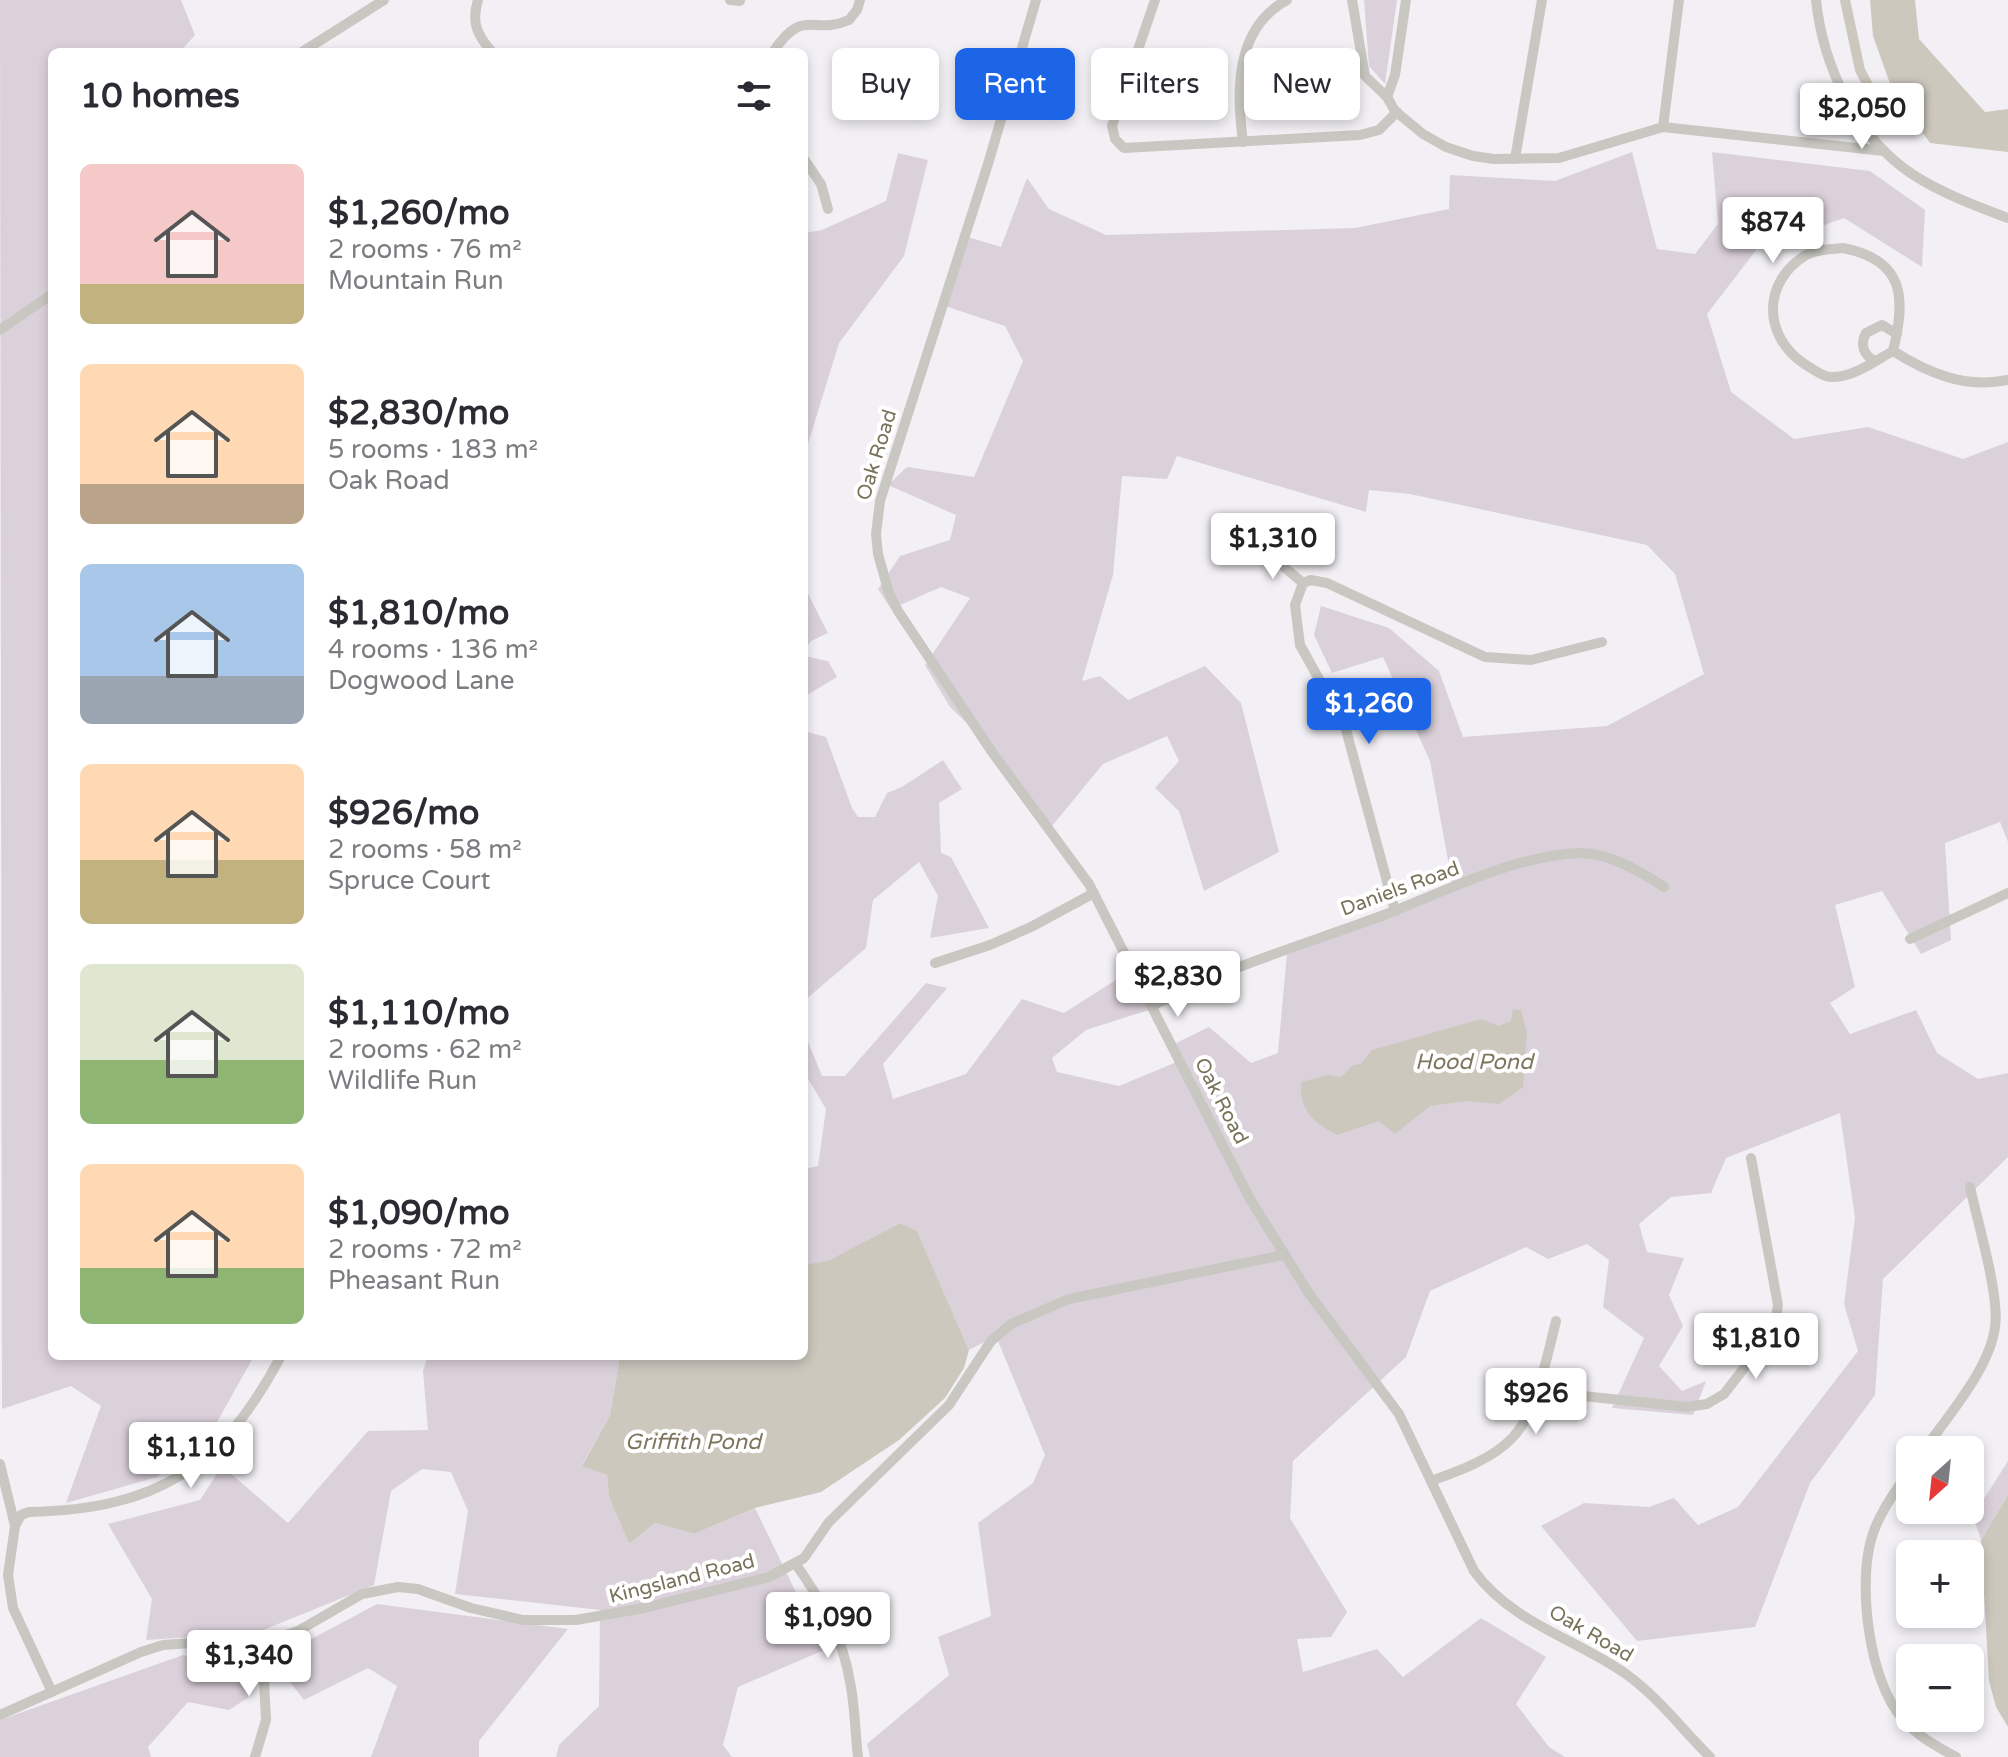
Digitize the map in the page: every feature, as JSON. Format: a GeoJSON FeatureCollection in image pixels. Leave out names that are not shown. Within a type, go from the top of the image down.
{"type":"FeatureCollection","features":[{"type":"Feature","properties":{"kind":"street"},"geometry":{"type":"LineString","coordinates":[[308,48],[384,0]]}},
{"type":"Feature","properties":{"kind":"street"},"geometry":{"type":"LineString","coordinates":[[478,0],[474,22],[489,48]]}},
{"type":"Feature","properties":{"kind":"street"},"geometry":{"type":"LineString","coordinates":[[776,48],[785,34],[796,26],[849,20],[860,0]]}},
{"type":"Feature","properties":{"kind":"street","name":"Oak Road"},"geometry":{"type":"LineString","coordinates":[[1036,0],[981,185],[880,501],[876,534],[889,593],[992,752],[1076,863],[1094,893],[1250,1199],[1283,1255],[1385,1392],[1412,1438],[1467,1560],[1491,1591],[1528,1620],[1628,1675],[1710,1757]]}},
{"type":"Feature","properties":{"kind":"street"},"geometry":{"type":"LineString","coordinates":[[1155,0],[1112,126],[1115,139],[1124,148],[1373,133],[1397,112]]}},
{"type":"Feature","properties":{"kind":"street"},"geometry":{"type":"LineString","coordinates":[[1243,142],[1238,84],[1243,58],[1266,15],[1287,0]]}},
{"type":"Feature","properties":{"kind":"street"},"geometry":{"type":"LineString","coordinates":[[1352,0],[1365,76],[1387,97],[1397,112],[1423,134],[1446,147],[1473,156],[1559,158],[1663,127],[1884,151]]}},
{"type":"Feature","properties":{"kind":"street"},"geometry":{"type":"LineString","coordinates":[[1387,97],[1395,75],[1406,0]]}},
{"type":"Feature","properties":{"kind":"street"},"geometry":{"type":"LineString","coordinates":[[1515,159],[1542,0]]}},
{"type":"Feature","properties":{"kind":"street"},"geometry":{"type":"LineString","coordinates":[[1663,127],[1679,0]]}},
{"type":"Feature","properties":{"kind":"street"},"geometry":{"type":"LineString","coordinates":[[1816,0],[1821,35],[1834,73],[1856,115],[1884,151],[1931,185],[2008,218]]}},
{"type":"Feature","properties":{"kind":"street"},"geometry":{"type":"LineString","coordinates":[[808,165],[821,184],[828,209]]}},
{"type":"Feature","properties":{"kind":"street"},"geometry":{"type":"LineString","coordinates":[[1843,248],[1863,251],[1898,282],[1902,305],[1893,351],[1851,373],[1829,377],[1789,352],[1777,337],[1772,316],[1776,295],[1791,269],[1807,255],[1823,250],[1843,248]]}},
{"type":"Feature","properties":{"kind":"street"},"geometry":{"type":"LineString","coordinates":[[0,330],[48,297]]}},
{"type":"Feature","properties":{"kind":"street"},"geometry":{"type":"LineString","coordinates":[[1875,361],[1864,351],[1862,342],[1866,333],[1882,325],[1897,334]]}},
{"type":"Feature","properties":{"kind":"street"},"geometry":{"type":"LineString","coordinates":[[1893,351],[1919,368],[1942,377],[1971,382],[2008,380]]}},
{"type":"Feature","properties":{"kind":"street"},"geometry":{"type":"LineString","coordinates":[[1266,552],[1303,583]]}},
{"type":"Feature","properties":{"kind":"street"},"geometry":{"type":"LineString","coordinates":[[1395,911],[1345,726],[1300,645],[1295,605],[1303,583],[1311,580],[1327,583],[1466,651],[1498,660],[1531,660],[1602,642]]}},
{"type":"Feature","properties":{"kind":"street","name":"Daniels Road"},"geometry":{"type":"LineString","coordinates":[[1152,1006],[1299,944],[1527,861],[1579,853],[1630,868],[1664,887]]}},
{"type":"Feature","properties":{"kind":"street"},"geometry":{"type":"LineString","coordinates":[[935,963],[1031,927],[1094,893]]}},
{"type":"Feature","properties":{"kind":"street"},"geometry":{"type":"LineString","coordinates":[[1910,939],[2008,893]]}},
{"type":"Feature","properties":{"kind":"street"},"geometry":{"type":"LineString","coordinates":[[1536,1391],[1687,1407],[1707,1404],[1724,1394],[1769,1336],[1778,1311],[1751,1158]]}},
{"type":"Feature","properties":{"kind":"street"},"geometry":{"type":"LineString","coordinates":[[1933,1436],[1987,1356],[1995,1331],[1995,1308],[1970,1187]]}},
{"type":"Feature","properties":{"kind":"street","name":"Kingsland Road"},"geometry":{"type":"LineString","coordinates":[[0,1715],[163,1645],[262,1643],[298,1631],[362,1594],[398,1587],[431,1592],[471,1608],[523,1620],[576,1620],[633,1611],[781,1572],[804,1558],[829,1522],[942,1412],[991,1341],[1011,1324],[1069,1299],[1283,1255]]}},
{"type":"Feature","properties":{"kind":"street"},"geometry":{"type":"LineString","coordinates":[[1431,1481],[1470,1465],[1510,1441],[1522,1426],[1536,1391],[1556,1321]]}},
{"type":"Feature","properties":{"kind":"street"},"geometry":{"type":"LineString","coordinates":[[52,1692],[11,1598],[9,1562],[15,1526],[21,1515],[111,1505],[172,1482],[200,1464],[238,1427],[279,1360]]}},
{"type":"Feature","properties":{"kind":"street"},"geometry":{"type":"LineString","coordinates":[[0,1464],[15,1526]]}},
{"type":"Feature","properties":{"kind":"street"},"geometry":{"type":"LineString","coordinates":[[1896,1491],[1871,1541],[1865,1587],[1869,1635],[1886,1688],[1899,1715],[1918,1735],[1956,1757]]}},
{"type":"Feature","properties":{"kind":"street"},"geometry":{"type":"LineString","coordinates":[[795,1563],[830,1617],[844,1652],[851,1683],[858,1757]]}},
{"type":"Feature","properties":{"kind":"street"},"geometry":{"type":"LineString","coordinates":[[255,1757],[266,1720],[262,1643]]}},
{"type":"Feature","properties":{"kind":"shaded area"},"geometry":{"type":"Polygon","coordinates":[[[0,0],[181,0],[195,35],[184,48],[48,48],[48,1360],[252,1360],[212,1431],[157,1477],[66,1503],[101,1406],[71,1386],[2,1409],[0,0]]]}},
{"type":"Feature","properties":{"kind":"shaded area"},"geometry":{"type":"Polygon","coordinates":[[[1364,0],[1397,0],[1385,84],[1369,66],[1364,0]]]}},
{"type":"Feature","properties":{"kind":"shaded area"},"geometry":{"type":"Polygon","coordinates":[[[1632,152],[1657,249],[1695,254],[1718,224],[1712,152],[1870,171],[1925,210],[1922,267],[1844,218],[1757,249],[1707,314],[1731,392],[1794,439],[1868,427],[1963,459],[2008,442],[2008,842],[2000,822],[1945,843],[1951,940],[1921,954],[1882,891],[1835,905],[1855,987],[1830,1003],[1850,1034],[1916,1010],[1937,1053],[1978,1079],[2008,1073],[2008,1157],[1883,1279],[1875,1395],[1810,1483],[1755,1627],[1637,1641],[1541,1526],[1584,1503],[1649,1507],[1674,1498],[1698,1525],[1738,1507],[1858,1351],[1844,1304],[1855,1218],[1840,1113],[1726,1158],[1711,1193],[1671,1197],[1639,1224],[1647,1252],[1684,1258],[1669,1295],[1683,1326],[1659,1366],[1682,1391],[1706,1381],[1693,1415],[1612,1408],[1644,1338],[1603,1307],[1609,1260],[1587,1244],[1548,1259],[1526,1247],[1430,1291],[1406,1357],[1293,1461],[1290,1518],[1347,1612],[1331,1637],[1297,1639],[1303,1672],[1377,1649],[1403,1677],[1481,1618],[1546,1657],[1516,1704],[1549,1747],[1565,1757],[870,1757],[867,1744],[949,1675],[938,1637],[991,1616],[978,1523],[1033,1483],[1045,1455],[996,1336],[969,1350],[917,1231],[900,1223],[828,1262],[808,1264],[808,1168],[818,1166],[826,1109],[808,1079],[808,1042],[822,1076],[845,1076],[926,983],[947,988],[883,1064],[893,1099],[966,1074],[1022,999],[1064,1013],[1133,969],[1152,1009],[1086,1030],[1052,1058],[1057,1072],[1119,1086],[1179,1061],[1172,1045],[1209,1027],[1251,1063],[1278,1053],[1287,952],[1453,888],[1430,761],[1383,657],[1332,673],[1314,635],[1321,606],[1389,628],[1439,671],[1463,737],[1607,726],[1704,674],[1675,574],[1647,545],[1410,494],[1369,490],[1366,512],[1177,456],[1167,479],[1122,476],[1113,575],[1082,681],[1100,676],[1128,700],[1205,666],[1241,703],[1279,852],[1204,891],[1179,811],[1155,788],[1179,761],[1167,736],[1103,764],[1048,831],[987,742],[950,707],[925,665],[970,598],[941,587],[891,609],[878,589],[900,556],[950,540],[956,515],[888,485],[907,467],[974,477],[1023,361],[1005,326],[939,304],[961,235],[1001,247],[1027,178],[1049,209],[1106,235],[1355,228],[1449,209],[1450,175],[1555,181],[1632,152]]]}},
{"type":"Feature","properties":{"kind":"shaded area"},"geometry":{"type":"Polygon","coordinates":[[[898,153],[928,160],[904,256],[839,343],[808,444],[808,232],[822,230],[886,201],[898,153]]]}},
{"type":"Feature","properties":{"kind":"shaded area"},"geometry":{"type":"Polygon","coordinates":[[[808,594],[828,633],[808,645],[808,594]]]}},
{"type":"Feature","properties":{"kind":"shaded area"},"geometry":{"type":"Polygon","coordinates":[[[808,657],[828,661],[837,677],[808,695],[808,657]]]}},
{"type":"Feature","properties":{"kind":"shaded area"},"geometry":{"type":"Polygon","coordinates":[[[808,732],[826,737],[858,817],[875,817],[887,793],[902,787],[943,760],[962,789],[939,803],[941,853],[951,857],[989,928],[930,938],[938,896],[919,862],[873,900],[866,948],[808,998],[808,732]]]}},
{"type":"Feature","properties":{"kind":"shaded area"},"geometry":{"type":"Polygon","coordinates":[[[427,1360],[619,1360],[610,1415],[582,1465],[607,1475],[609,1497],[629,1544],[655,1523],[694,1534],[755,1508],[824,1650],[738,1687],[723,1745],[732,1757],[556,1757],[559,1745],[599,1706],[600,1610],[455,1594],[468,1511],[451,1472],[422,1469],[391,1491],[374,1585],[256,1633],[146,1640],[152,1599],[108,1524],[200,1500],[222,1466],[288,1523],[368,1431],[428,1430],[423,1371],[427,1360]]]}},
{"type":"Feature","properties":{"kind":"shaded area"},"geometry":{"type":"Polygon","coordinates":[[[2008,1461],[2008,1495],[1981,1540],[1976,1524],[1984,1524],[1984,1499],[2008,1461]]]}},
{"type":"Feature","properties":{"kind":"shaded area"},"geometry":{"type":"Polygon","coordinates":[[[377,1604],[568,1629],[479,1741],[479,1757],[371,1757],[397,1686],[368,1668],[304,1700],[289,1681],[304,1643],[377,1604]]]}},
{"type":"Feature","properties":{"kind":"shaded area"},"geometry":{"type":"Polygon","coordinates":[[[183,1655],[233,1671],[249,1697],[229,1710],[188,1702],[148,1747],[151,1757],[0,1757],[0,1720],[183,1655]]]}},
{"type":"Feature","properties":{"kind":"water"},"geometry":{"type":"Polygon","coordinates":[[[1870,0],[1915,0],[1919,39],[1985,112],[2008,109],[2008,152],[1930,143],[1893,92],[1873,36],[1870,0]]]}},
{"type":"Feature","properties":{"kind":"water","name":"Hood Pond"},"geometry":{"type":"Polygon","coordinates":[[[1513,1009],[1521,1010],[1527,1033],[1523,1087],[1499,1104],[1467,1101],[1430,1106],[1395,1134],[1379,1121],[1337,1135],[1315,1121],[1305,1108],[1301,1082],[1328,1075],[1341,1077],[1353,1065],[1361,1064],[1372,1050],[1481,1019],[1499,1026],[1511,1021],[1513,1009]]]}},
{"type":"Feature","properties":{"kind":"water","name":"Griffith Pond"},"geometry":{"type":"Polygon","coordinates":[[[900,1223],[917,1231],[969,1350],[964,1368],[945,1398],[899,1440],[821,1492],[755,1508],[694,1534],[655,1523],[629,1544],[609,1497],[607,1475],[582,1466],[610,1415],[619,1360],[808,1360],[808,1264],[828,1261],[900,1223]]]}},
{"type":"Feature","properties":{"kind":"water"},"geometry":{"type":"Polygon","coordinates":[[[2008,1495],[2008,1727],[1996,1707],[1989,1681],[1984,1540],[1981,1540],[2008,1495]]]}},
{"type":"Feature","properties":{"kind":"waterway"},"geometry":{"type":"LineString","coordinates":[[1845,0],[1860,70],[1881,110]]}}]}
